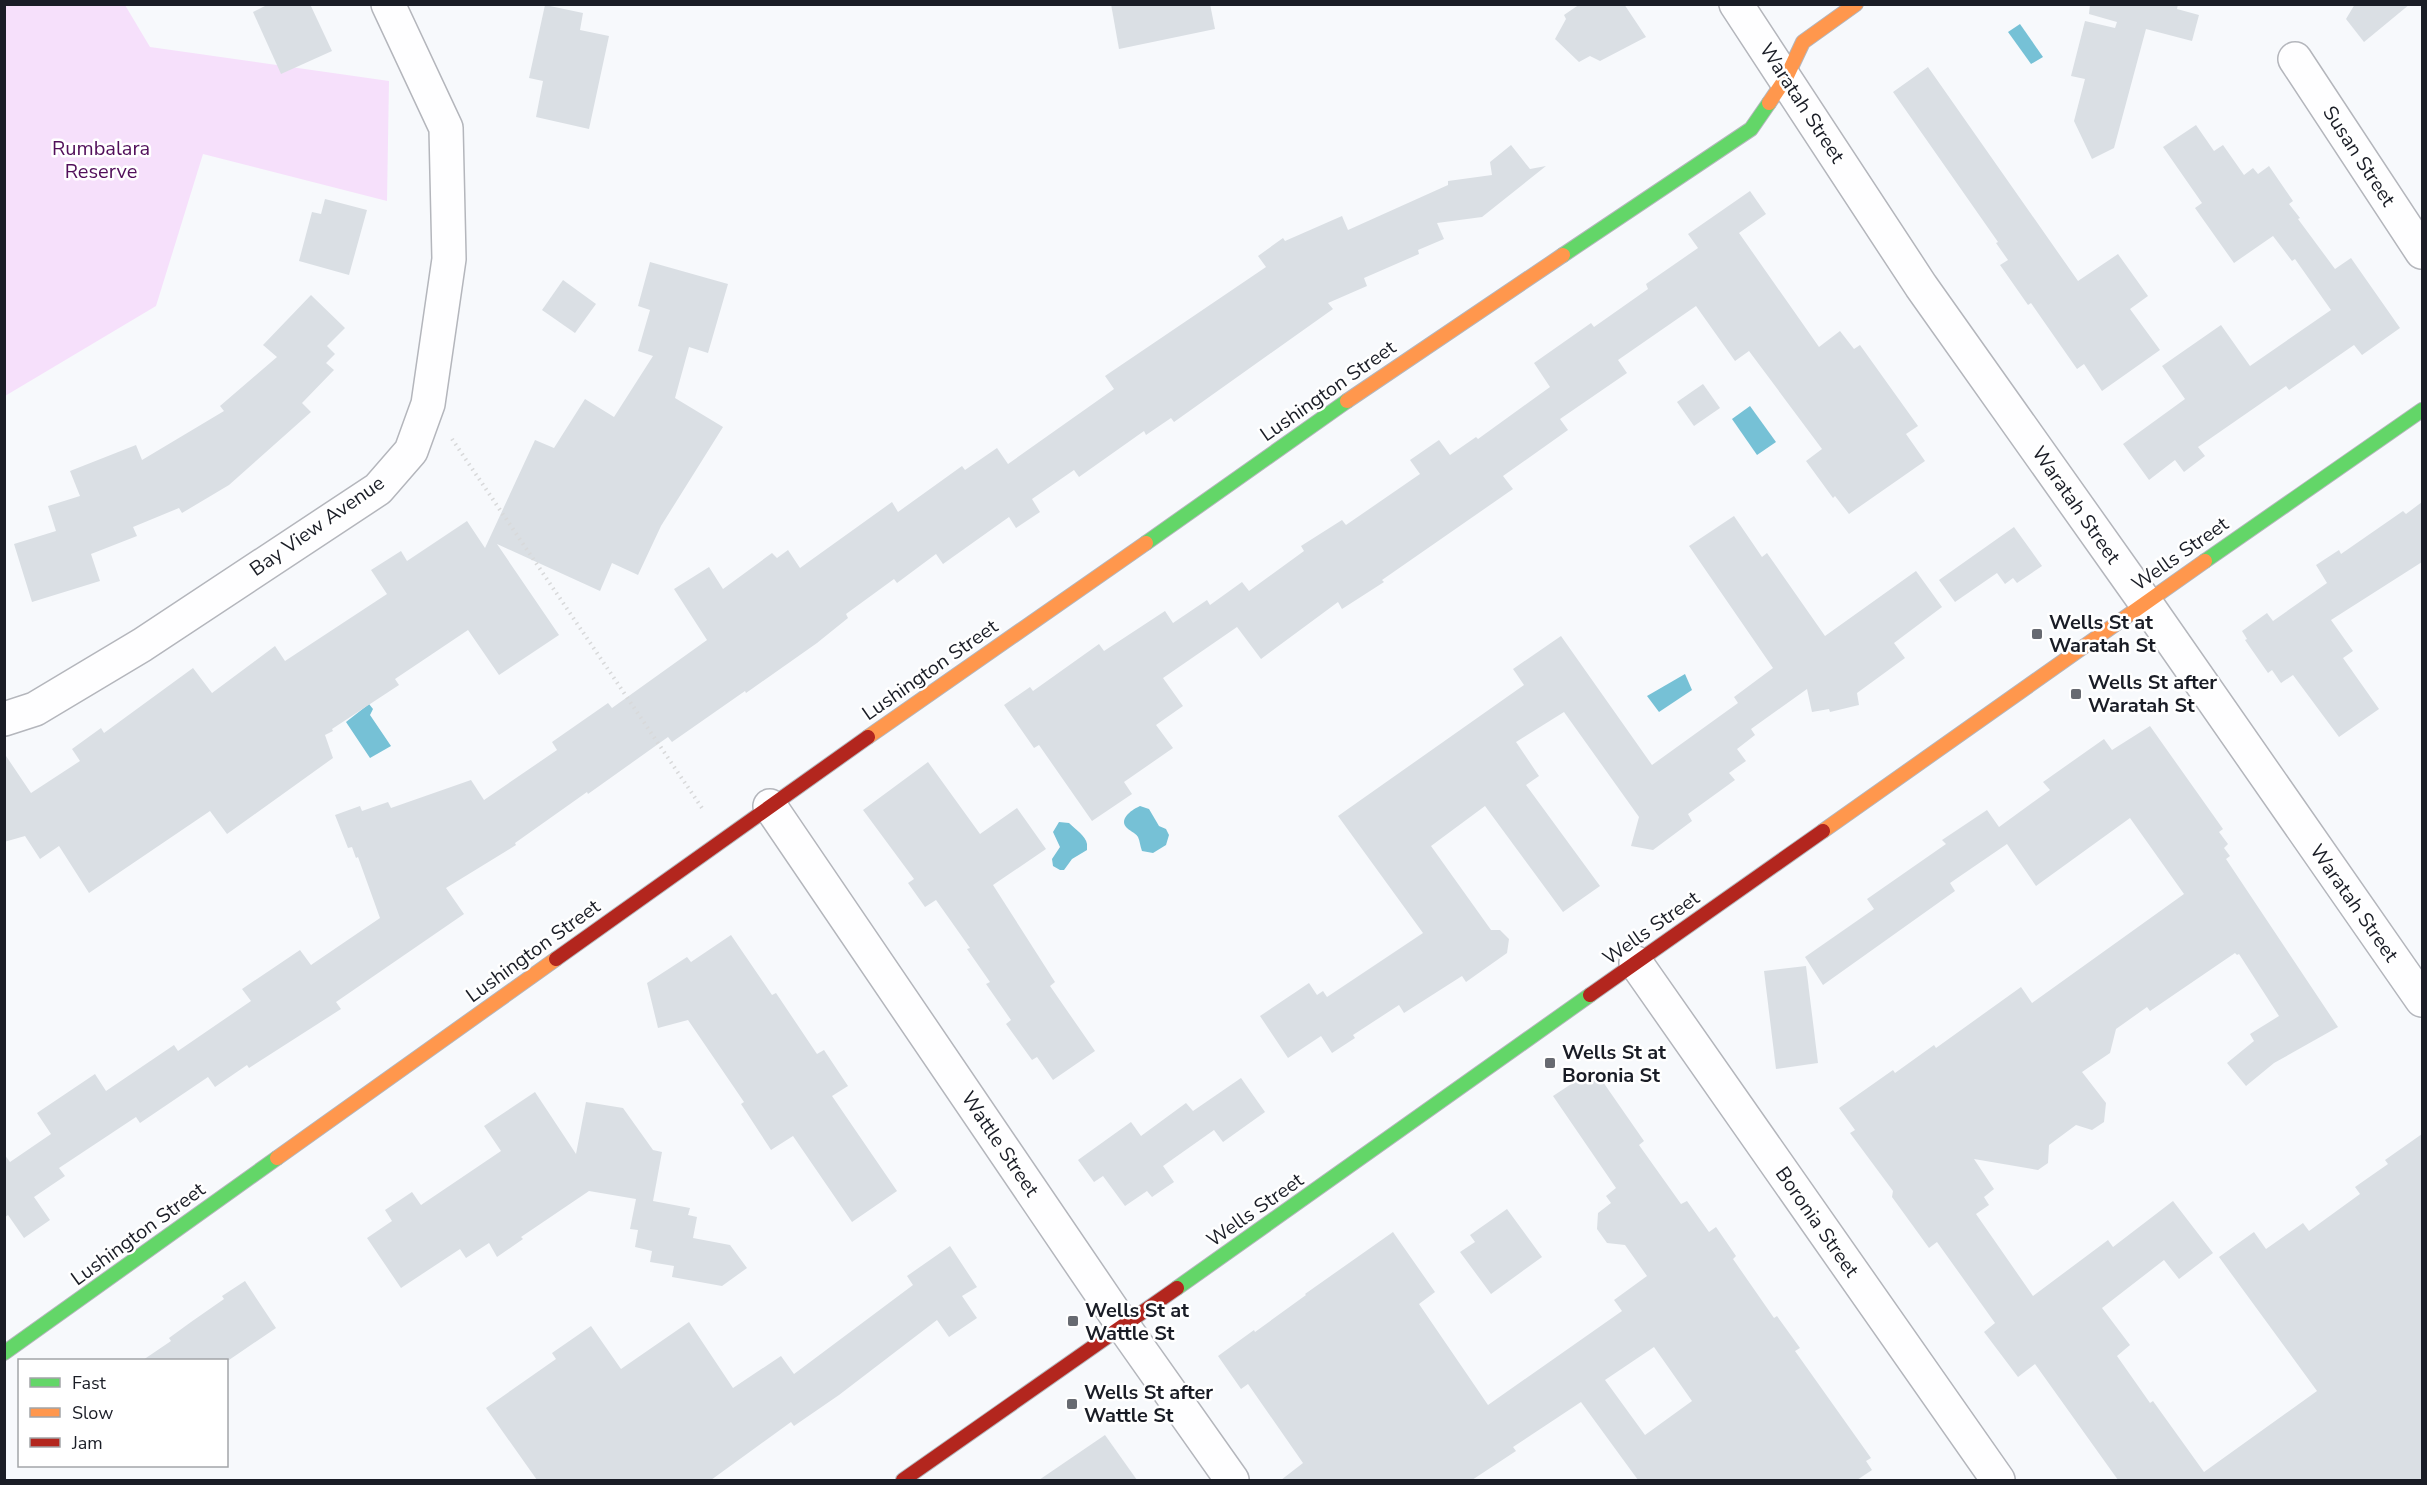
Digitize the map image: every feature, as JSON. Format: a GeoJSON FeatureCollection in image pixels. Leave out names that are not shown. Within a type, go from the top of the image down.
{"type":"FeatureCollection","features":[{"type":"Feature","properties":{"kind":"street","name":"Bay View Avenue"},"geometry":{"type":"LineString","coordinates":[[4,719],[35,709],[142,645],[378,489],[411,451],[428,404],[449,259],[446,128],[388,4]]}},
{"type":"Feature","properties":{"kind":"street","name":"Waratah Street"},"geometry":{"type":"LineString","coordinates":[[1736,4],[1921,286],[2145,602],[2422,1000]]}},
{"type":"Feature","properties":{"kind":"street","name":"Lushington Street"},"geometry":{"type":"LineString","coordinates":[[4,1353],[770,806],[1418,352],[1751,129],[1786,78],[1803,42],[1856,4]]}},
{"type":"Feature","properties":{"kind":"street","name":"Susan Street"},"geometry":{"type":"LineString","coordinates":[[2295,59],[2422,252]]}},
{"type":"Feature","properties":{"kind":"street","name":"Wells Street"},"geometry":{"type":"LineString","coordinates":[[903,1480],[1124,1327],[2145,602],[2422,410]]}},
{"type":"Feature","properties":{"kind":"street","name":"Wattle Street"},"geometry":{"type":"LineString","coordinates":[[770,806],[1124,1327],[1232,1480]]}},
{"type":"Feature","properties":{"kind":"street","name":"Boronia Street"},"geometry":{"type":"LineString","coordinates":[[1636,963],[1998,1480]]}},
{"type":"Feature","properties":{"kind":"path"},"geometry":{"type":"LineString","coordinates":[[428,404],[723,839]]}},
{"type":"Feature","properties":{"kind":"green space","name":"Rumbalara Reserve"},"geometry":{"type":"Polygon","coordinates":[[[4,5],[125,5],[150,47],[389,81],[387,201],[203,154],[156,306],[5,396],[4,5]]]}},
{"type":"Feature","properties":{"kind":"water"},"geometry":{"type":"Polygon","coordinates":[[[2020,24],[2043,57],[2031,64],[2008,32],[2020,24]]]}},
{"type":"Feature","properties":{"kind":"water"},"geometry":{"type":"Polygon","coordinates":[[[1750,406],[1776,442],[1757,455],[1732,419],[1750,406]]]}},
{"type":"Feature","properties":{"kind":"water"},"geometry":{"type":"Polygon","coordinates":[[[1685,674],[1692,690],[1659,712],[1647,696],[1685,674]]]}},
{"type":"Feature","properties":{"kind":"water"},"geometry":{"type":"Polygon","coordinates":[[[369,704],[373,709],[370,715],[391,746],[370,758],[346,722],[369,704]]]}},
{"type":"Feature","properties":{"kind":"water"},"geometry":{"type":"Polygon","coordinates":[[[1140,806],[1149,809],[1159,826],[1166,829],[1169,835],[1166,845],[1153,853],[1142,851],[1138,837],[1124,824],[1128,814],[1140,806]]]}},
{"type":"Feature","properties":{"kind":"water"},"geometry":{"type":"Polygon","coordinates":[[[1059,822],[1069,823],[1082,835],[1087,844],[1087,850],[1072,859],[1064,870],[1053,866],[1052,859],[1060,847],[1053,832],[1059,822]]]}},
{"type":"Feature","properties":{"kind":"building"},"geometry":{"type":"Polygon","coordinates":[[[269,4],[310,4],[332,51],[281,74],[253,12],[269,4]]]}},
{"type":"Feature","properties":{"kind":"building"},"geometry":{"type":"Polygon","coordinates":[[[1111,4],[1210,4],[1215,29],[1119,49],[1111,4]]]}},
{"type":"Feature","properties":{"kind":"building"},"geometry":{"type":"Polygon","coordinates":[[[1580,4],[1624,4],[1646,37],[1600,61],[1590,56],[1579,62],[1555,39],[1566,19],[1564,15],[1580,4]]]}},
{"type":"Feature","properties":{"kind":"building"},"geometry":{"type":"Polygon","coordinates":[[[2090,4],[2178,4],[2177,9],[2199,15],[2192,41],[2146,29],[2114,148],[2092,159],[2074,121],[2085,79],[2071,76],[2085,21],[2115,28],[2117,22],[2089,14],[2090,4]]]}},
{"type":"Feature","properties":{"kind":"building"},"geometry":{"type":"Polygon","coordinates":[[[2355,4],[2410,4],[2364,42],[2346,19],[2355,4]]]}},
{"type":"Feature","properties":{"kind":"building"},"geometry":{"type":"Polygon","coordinates":[[[545,5],[583,13],[580,30],[609,36],[589,129],[536,117],[543,81],[529,78],[545,5]]]}},
{"type":"Feature","properties":{"kind":"building"},"geometry":{"type":"Polygon","coordinates":[[[1928,67],[2078,281],[2118,254],[2148,296],[2130,309],[2160,350],[2102,391],[2084,364],[2077,369],[2031,303],[2028,305],[2000,265],[2008,260],[1996,243],[1998,242],[1893,92],[1928,67]]]}},
{"type":"Feature","properties":{"kind":"building"},"geometry":{"type":"Polygon","coordinates":[[[2196,125],[2214,151],[2223,145],[2244,175],[2253,168],[2258,174],[2269,166],[2293,201],[2289,204],[2300,218],[2298,219],[2335,269],[2351,258],[2400,328],[2362,355],[2354,345],[2289,390],[2286,386],[2198,447],[2205,456],[2184,472],[2175,460],[2149,480],[2123,444],[2185,399],[2162,366],[2221,325],[2250,366],[2331,310],[2295,259],[2292,261],[2273,236],[2234,263],[2195,208],[2202,203],[2163,147],[2196,125]]]}},
{"type":"Feature","properties":{"kind":"building"},"geometry":{"type":"Polygon","coordinates":[[[1511,145],[1530,169],[1546,166],[1482,217],[1437,223],[1444,239],[1418,250],[1419,254],[1364,278],[1367,286],[1328,303],[1333,309],[1174,422],[1171,418],[1146,435],[1144,431],[1079,477],[1074,470],[1032,499],[1040,512],[1016,528],[1009,517],[943,564],[936,554],[897,583],[894,579],[846,614],[848,618],[817,643],[746,693],[745,691],[672,742],[668,737],[515,843],[516,845],[446,888],[464,914],[336,1002],[341,1009],[249,1068],[247,1065],[215,1087],[208,1077],[140,1123],[136,1117],[59,1168],[65,1176],[34,1197],[50,1220],[24,1238],[8,1215],[4,1218],[4,1154],[10,1162],[51,1134],[37,1113],[95,1074],[106,1091],[174,1045],[178,1051],[251,1001],[242,989],[300,950],[311,965],[380,918],[358,857],[356,858],[352,847],[348,848],[335,815],[360,806],[362,811],[388,802],[391,808],[471,780],[484,800],[557,750],[552,742],[608,703],[612,708],[707,640],[674,589],[709,567],[723,589],[772,553],[777,558],[788,550],[800,568],[892,502],[898,512],[962,466],[965,470],[997,448],[1008,464],[1114,389],[1105,376],[1266,267],[1258,256],[1283,238],[1285,241],[1342,216],[1348,230],[1448,185],[1448,181],[1492,175],[1490,162],[1511,145]]]}},
{"type":"Feature","properties":{"kind":"building"},"geometry":{"type":"Polygon","coordinates":[[[1750,191],[1766,214],[1739,233],[1819,347],[1840,331],[1854,349],[1860,345],[1918,426],[1906,434],[1925,461],[1849,514],[1835,496],[1833,498],[1806,461],[1822,449],[1749,351],[1735,361],[1696,306],[1618,360],[1627,373],[1560,419],[1568,430],[1503,476],[1513,489],[1382,580],[1384,582],[1342,609],[1338,602],[1261,659],[1237,627],[1163,678],[1183,706],[1156,725],[1173,748],[1124,782],[1132,794],[1092,821],[1039,745],[1034,748],[1004,705],[1030,687],[1033,691],[1099,644],[1104,651],[1165,611],[1173,623],[1207,600],[1210,605],[1242,582],[1249,591],[1304,551],[1301,546],[1342,520],[1346,525],[1420,474],[1410,460],[1439,440],[1450,455],[1476,437],[1478,439],[1550,387],[1534,363],[1591,323],[1594,327],[1648,289],[1646,284],[1698,248],[1688,234],[1750,191]]]}},
{"type":"Feature","properties":{"kind":"building"},"geometry":{"type":"Polygon","coordinates":[[[325,199],[367,210],[349,275],[299,261],[312,212],[321,214],[325,199]]]}},
{"type":"Feature","properties":{"kind":"building"},"geometry":{"type":"Polygon","coordinates":[[[650,262],[728,284],[708,353],[689,347],[675,398],[723,427],[661,526],[638,575],[612,563],[600,591],[497,544],[559,635],[499,675],[468,630],[395,679],[399,685],[332,729],[333,731],[325,735],[333,758],[227,834],[210,811],[89,893],[59,846],[40,859],[25,836],[4,842],[4,753],[31,793],[80,761],[72,749],[101,728],[104,733],[193,668],[212,693],[275,646],[285,661],[387,594],[371,570],[401,551],[407,561],[467,521],[485,548],[535,440],[554,448],[585,399],[614,417],[653,356],[638,351],[650,310],[638,306],[650,262]]]}},
{"type":"Feature","properties":{"kind":"building"},"geometry":{"type":"Polygon","coordinates":[[[563,280],[596,304],[575,333],[542,310],[563,280]]]}},
{"type":"Feature","properties":{"kind":"building"},"geometry":{"type":"Polygon","coordinates":[[[311,295],[345,328],[327,346],[335,354],[326,363],[334,370],[302,403],[311,412],[229,485],[182,513],[179,508],[133,527],[137,536],[91,554],[100,581],[32,602],[14,544],[56,531],[48,506],[80,496],[70,471],[136,445],[142,460],[224,411],[220,406],[277,357],[263,345],[311,295]]]}},
{"type":"Feature","properties":{"kind":"building"},"geometry":{"type":"Polygon","coordinates":[[[1703,384],[1720,408],[1694,426],[1677,402],[1703,384]]]}},
{"type":"Feature","properties":{"kind":"building"},"geometry":{"type":"Polygon","coordinates":[[[2422,502],[2422,562],[2331,620],[2353,651],[2343,658],[2379,709],[2339,737],[2293,675],[2281,683],[2272,670],[2268,673],[2245,640],[2247,639],[2242,631],[2267,613],[2273,621],[2327,583],[2316,565],[2339,550],[2341,554],[2403,511],[2406,514],[2422,502]]]}},
{"type":"Feature","properties":{"kind":"building"},"geometry":{"type":"Polygon","coordinates":[[[1734,516],[1762,557],[1767,553],[1825,636],[1916,571],[1942,607],[1894,643],[1905,658],[1857,693],[1859,705],[1830,712],[1829,709],[1812,712],[1807,689],[1751,729],[1755,735],[1737,749],[1746,761],[1729,773],[1735,780],[1688,814],[1692,821],[1653,850],[1631,846],[1639,817],[1564,712],[1516,742],[1539,776],[1526,785],[1600,886],[1563,912],[1485,806],[1431,846],[1491,930],[1500,930],[1509,939],[1507,953],[1466,982],[1462,976],[1404,1013],[1399,1005],[1353,1035],[1355,1038],[1332,1053],[1321,1036],[1288,1058],[1260,1016],[1309,983],[1317,995],[1323,991],[1327,997],[1423,933],[1338,816],[1524,685],[1513,669],[1561,636],[1652,765],[1738,703],[1734,697],[1773,668],[1689,546],[1734,516]]]}},
{"type":"Feature","properties":{"kind":"building"},"geometry":{"type":"Polygon","coordinates":[[[2014,527],[2042,566],[2017,583],[2013,578],[2005,584],[1997,573],[1955,602],[1939,580],[2014,527]]]}},
{"type":"Feature","properties":{"kind":"building"},"geometry":{"type":"Polygon","coordinates":[[[2150,726],[2223,829],[2219,832],[2228,844],[2224,848],[2230,856],[2226,859],[2338,1027],[2274,1063],[2246,1086],[2227,1063],[2254,1041],[2250,1034],[2279,1016],[2239,954],[2235,953],[2150,1011],[2147,1007],[2116,1029],[2110,1053],[2082,1072],[2106,1103],[2104,1122],[2092,1130],[2076,1125],[2049,1145],[2048,1163],[2038,1170],[1974,1159],[1994,1189],[1984,1197],[1989,1205],[1976,1214],[2033,1296],[2108,1240],[2113,1247],[2173,1201],[2213,1253],[2179,1279],[2164,1260],[2102,1308],[2130,1345],[2117,1356],[2204,1472],[2317,1391],[2219,1257],[2254,1232],[2266,1249],[2303,1223],[2309,1231],[2360,1194],[2355,1187],[2388,1164],[2385,1160],[2422,1134],[2422,1480],[2118,1480],[2035,1364],[2018,1377],[1984,1332],[1995,1323],[1937,1242],[1929,1248],[1892,1197],[1893,1191],[1850,1133],[1855,1130],[1839,1108],[1893,1070],[1895,1073],[1934,1045],[1936,1048],[2021,987],[2032,1003],[2184,894],[2130,818],[2036,886],[2007,844],[1950,883],[1955,891],[1823,985],[1805,957],[1874,909],[1867,899],[1946,844],[1942,840],[1987,810],[1999,827],[2050,790],[2043,782],[2104,739],[2112,750],[2150,726]]]}},
{"type":"Feature","properties":{"kind":"building"},"geometry":{"type":"Polygon","coordinates":[[[928,762],[980,834],[1017,808],[1046,849],[993,885],[1055,982],[1050,986],[1095,1051],[1053,1080],[1037,1057],[1032,1060],[1006,1024],[1011,1020],[986,984],[990,982],[967,949],[970,948],[936,900],[925,907],[908,883],[914,879],[863,810],[928,762]]]}},
{"type":"Feature","properties":{"kind":"building"},"geometry":{"type":"Polygon","coordinates":[[[731,935],[772,995],[776,993],[817,1054],[824,1050],[848,1086],[832,1096],[897,1191],[852,1222],[793,1136],[771,1150],[741,1104],[744,1102],[688,1020],[658,1028],[647,983],[687,957],[691,962],[731,935]]]}},
{"type":"Feature","properties":{"kind":"building"},"geometry":{"type":"Polygon","coordinates":[[[1806,966],[1818,1063],[1776,1069],[1764,971],[1806,966]]]}},
{"type":"Feature","properties":{"kind":"building"},"geometry":{"type":"Polygon","coordinates":[[[1594,1069],[1644,1141],[1639,1145],[1681,1204],[1687,1201],[1709,1232],[1716,1227],[1736,1256],[1733,1259],[1774,1318],[1777,1316],[1800,1348],[1795,1351],[1871,1458],[1866,1461],[1872,1470],[1857,1480],[1638,1480],[1581,1402],[1513,1447],[1516,1451],[1472,1480],[1281,1480],[1303,1463],[1248,1384],[1241,1389],[1218,1356],[1254,1330],[1255,1332],[1393,1232],[1435,1292],[1419,1304],[1488,1405],[1622,1311],[1614,1300],[1647,1276],[1625,1245],[1607,1243],[1597,1229],[1598,1213],[1611,1203],[1606,1196],[1616,1188],[1553,1096],[1594,1069]],[[1654,1347],[1605,1380],[1645,1435],[1692,1401],[1654,1347]]]}},
{"type":"Feature","properties":{"kind":"building"},"geometry":{"type":"Polygon","coordinates":[[[1241,1078],[1265,1112],[1223,1142],[1214,1130],[1163,1166],[1174,1182],[1152,1197],[1147,1191],[1125,1206],[1103,1176],[1094,1182],[1078,1160],[1131,1122],[1141,1136],[1186,1103],[1193,1111],[1241,1078]]]}},
{"type":"Feature","properties":{"kind":"building"},"geometry":{"type":"Polygon","coordinates":[[[535,1092],[576,1154],[586,1102],[623,1108],[653,1150],[662,1152],[653,1201],[690,1208],[688,1215],[697,1217],[693,1238],[730,1245],[747,1268],[722,1286],[672,1277],[674,1266],[650,1262],[652,1251],[635,1247],[638,1230],[630,1229],[636,1199],[589,1191],[521,1237],[523,1239],[497,1257],[489,1243],[466,1258],[460,1249],[401,1288],[367,1238],[392,1221],[385,1210],[412,1192],[421,1205],[501,1151],[484,1126],[535,1092]]]}},
{"type":"Feature","properties":{"kind":"building"},"geometry":{"type":"Polygon","coordinates":[[[1507,1209],[1542,1257],[1491,1294],[1460,1252],[1475,1242],[1470,1235],[1507,1209]]]}},
{"type":"Feature","properties":{"kind":"building"},"geometry":{"type":"Polygon","coordinates":[[[950,1246],[977,1287],[962,1296],[977,1318],[949,1337],[937,1320],[839,1395],[794,1426],[791,1422],[711,1480],[537,1480],[486,1408],[556,1359],[552,1353],[591,1326],[621,1369],[689,1322],[733,1388],[781,1356],[794,1374],[913,1285],[907,1276],[950,1246]]]}},
{"type":"Feature","properties":{"kind":"building"},"geometry":{"type":"Polygon","coordinates":[[[245,1281],[276,1328],[229,1360],[144,1359],[171,1341],[169,1338],[224,1299],[222,1296],[245,1281]]]}},
{"type":"Feature","properties":{"kind":"building"},"geometry":{"type":"Polygon","coordinates":[[[1105,1435],[1137,1480],[1039,1480],[1105,1435]]]}},
{"type":"Feature","properties":{"kind":"traffic: fast"},"geometry":{"type":"LineString","coordinates":[[1563,255],[1751,129],[1769,103]]}},
{"type":"Feature","properties":{"kind":"traffic: fast"},"geometry":{"type":"LineString","coordinates":[[1146,543],[1347,401]]}},
{"type":"Feature","properties":{"kind":"traffic: fast"},"geometry":{"type":"LineString","coordinates":[[2205,561],[2422,410]]}},
{"type":"Feature","properties":{"kind":"traffic: fast"},"geometry":{"type":"LineString","coordinates":[[1177,1288],[1590,995]]}},
{"type":"Feature","properties":{"kind":"traffic: fast"},"geometry":{"type":"LineString","coordinates":[[4,1353],[277,1158]]}},
{"type":"Feature","properties":{"kind":"traffic: slow"},"geometry":{"type":"LineString","coordinates":[[1769,103],[1786,78],[1803,42],[1856,4]]}},
{"type":"Feature","properties":{"kind":"traffic: slow"},"geometry":{"type":"LineString","coordinates":[[1347,401],[1563,255]]}},
{"type":"Feature","properties":{"kind":"traffic: slow"},"geometry":{"type":"LineString","coordinates":[[868,737],[1146,543]]}},
{"type":"Feature","properties":{"kind":"traffic: slow"},"geometry":{"type":"LineString","coordinates":[[1823,831],[2205,561]]}},
{"type":"Feature","properties":{"kind":"traffic: slow"},"geometry":{"type":"LineString","coordinates":[[277,1158],[556,959]]}},
{"type":"Feature","properties":{"kind":"traffic: jam"},"geometry":{"type":"LineString","coordinates":[[556,959],[868,737]]}},
{"type":"Feature","properties":{"kind":"traffic: jam"},"geometry":{"type":"LineString","coordinates":[[1590,995],[1823,831]]}},
{"type":"Feature","properties":{"kind":"traffic: jam"},"geometry":{"type":"LineString","coordinates":[[903,1480],[1177,1288]]}},
{"type":"Feature","properties":{"kind":"place","name":"Wells St at Waratah St"},"geometry":{"type":"Point","coordinates":[2037,634]}},
{"type":"Feature","properties":{"kind":"place","name":"Wells St after Waratah St"},"geometry":{"type":"Point","coordinates":[2076,694]}},
{"type":"Feature","properties":{"kind":"place","name":"Wells St at Boronia St"},"geometry":{"type":"Point","coordinates":[1550,1063]}},
{"type":"Feature","properties":{"kind":"place","name":"Wells St at Wattle St"},"geometry":{"type":"Point","coordinates":[1073,1321]}},
{"type":"Feature","properties":{"kind":"place","name":"Wells St after Wattle St"},"geometry":{"type":"Point","coordinates":[1072,1404]}}]}
